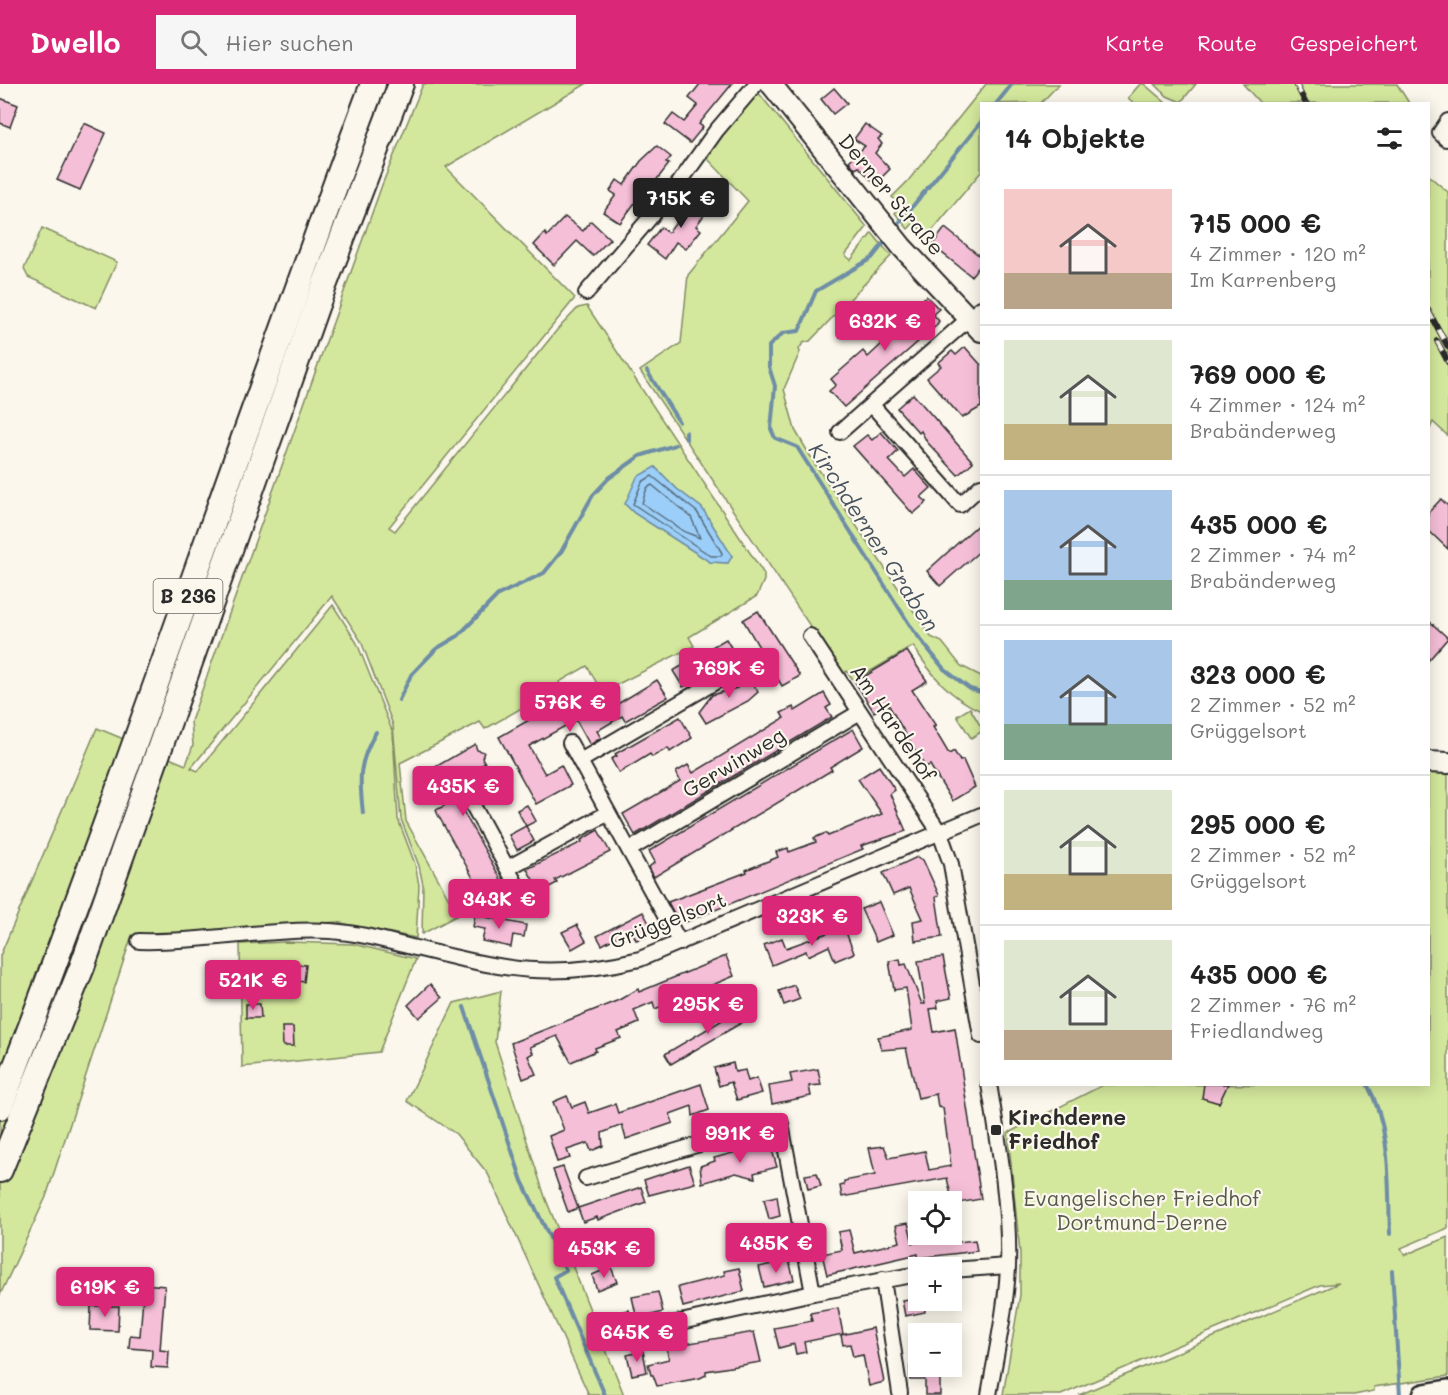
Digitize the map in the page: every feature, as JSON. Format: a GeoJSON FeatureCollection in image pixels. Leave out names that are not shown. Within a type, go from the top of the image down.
{"type":"FeatureCollection","features":[{"type":"Feature","properties":{"kind":"highway","name":"B 236"},"geometry":{"type":"LineString","coordinates":[[0,1107],[70,925],[313,243],[373,84]]}},
{"type":"Feature","properties":{"kind":"highway","name":"B 236"},"geometry":{"type":"LineString","coordinates":[[0,1170],[82,967],[320,297],[401,84]]}},
{"type":"Feature","properties":{"kind":"main road","name":"Derner Straße"},"geometry":{"type":"LineString","coordinates":[[779,87],[898,243],[977,319]]}},
{"type":"Feature","properties":{"kind":"main road"},"geometry":{"type":"LineString","coordinates":[[1430,762],[1448,763]]}},
{"type":"Feature","properties":{"kind":"main road"},"geometry":{"type":"LineString","coordinates":[[1424,1395],[1448,1391]]}},
{"type":"Feature","properties":{"kind":"street"},"geometry":{"type":"LineString","coordinates":[[586,293],[677,186],[722,123],[756,84]]}},
{"type":"Feature","properties":{"kind":"street"},"geometry":{"type":"LineString","coordinates":[[1446,139],[1440,133],[1448,121]]}},
{"type":"Feature","properties":{"kind":"street"},"geometry":{"type":"LineString","coordinates":[[840,432],[977,319]]}},
{"type":"Feature","properties":{"kind":"street"},"geometry":{"type":"LineString","coordinates":[[872,405],[960,505],[980,487]]}},
{"type":"Feature","properties":{"kind":"street","name":"Am Hardehof"},"geometry":{"type":"LineString","coordinates":[[810,636],[940,834],[951,864],[980,1030]]}},
{"type":"Feature","properties":{"kind":"street"},"geometry":{"type":"LineString","coordinates":[[580,761],[751,661]]}},
{"type":"Feature","properties":{"kind":"street","name":"Gerwinweg"},"geometry":{"type":"LineString","coordinates":[[629,850],[860,712]]}},
{"type":"Feature","properties":{"kind":"street"},"geometry":{"type":"LineString","coordinates":[[570,743],[680,943]]}},
{"type":"Feature","properties":{"kind":"street"},"geometry":{"type":"LineString","coordinates":[[464,789],[518,888]]}},
{"type":"Feature","properties":{"kind":"street"},"geometry":{"type":"LineString","coordinates":[[508,868],[608,813]]}},
{"type":"Feature","properties":{"kind":"street","name":"Grüggelsort"},"geometry":{"type":"LineString","coordinates":[[139,942],[261,933],[330,931],[376,938],[507,968],[553,972],[619,964],[680,943],[980,815]]}},
{"type":"Feature","properties":{"kind":"street"},"geometry":{"type":"LineString","coordinates":[[989,1086],[1007,1208],[1008,1266],[1005,1302],[989,1395]]}},
{"type":"Feature","properties":{"kind":"street"},"geometry":{"type":"LineString","coordinates":[[586,1178],[721,1138],[782,1124],[813,1293]]}},
{"type":"Feature","properties":{"kind":"street"},"geometry":{"type":"LineString","coordinates":[[962,1269],[1008,1266]]}},
{"type":"Feature","properties":{"kind":"street"},"geometry":{"type":"LineString","coordinates":[[649,1329],[813,1293],[908,1275]]}},
{"type":"Feature","properties":{"kind":"street"},"geometry":{"type":"LineString","coordinates":[[883,1279],[900,1393]]}},
{"type":"Feature","properties":{"kind":"green space"},"geometry":{"type":"Polygon","coordinates":[[[423,84],[586,84],[446,167],[575,298],[389,527],[395,531],[557,330],[578,308],[587,306],[764,574],[764,580],[757,596],[689,637],[694,646],[602,692],[587,666],[559,682],[560,686],[485,729],[480,722],[400,763],[406,821],[458,915],[422,934],[423,885],[419,866],[401,819],[393,725],[361,641],[332,596],[191,768],[198,771],[333,605],[357,643],[393,733],[398,819],[415,864],[419,885],[416,938],[336,922],[240,931],[132,935],[46,1197],[0,1295],[0,956],[97,728],[186,765],[193,745],[191,721],[382,185],[423,84]],[[655,467],[625,504],[634,513],[710,562],[728,563],[732,556],[702,508],[677,489],[655,467]]]}},
{"type":"Feature","properties":{"kind":"green space"},"geometry":{"type":"Polygon","coordinates":[[[986,84],[1059,84],[1042,102],[980,102],[980,173],[926,238],[915,222],[908,229],[895,213],[901,206],[892,197],[908,181],[986,84]]]}},
{"type":"Feature","properties":{"kind":"green space"},"geometry":{"type":"Polygon","coordinates":[[[1140,84],[1144,84],[1165,102],[1133,102],[1128,98],[1140,84]]]}},
{"type":"Feature","properties":{"kind":"green space"},"geometry":{"type":"Polygon","coordinates":[[[1155,84],[1196,84],[1181,102],[1167,96],[1155,84]]]}},
{"type":"Feature","properties":{"kind":"green space"},"geometry":{"type":"Polygon","coordinates":[[[1243,84],[1397,84],[1408,102],[1259,102],[1243,84]]]}},
{"type":"Feature","properties":{"kind":"green space"},"geometry":{"type":"Polygon","coordinates":[[[757,91],[867,227],[845,255],[851,260],[872,233],[891,256],[810,341],[803,343],[784,389],[795,430],[815,464],[931,637],[942,642],[961,666],[980,676],[980,710],[950,692],[913,646],[854,681],[847,671],[842,674],[640,371],[681,343],[688,275],[748,201],[706,157],[723,129],[757,91]]]}},
{"type":"Feature","properties":{"kind":"green space"},"geometry":{"type":"Polygon","coordinates":[[[1430,177],[1448,192],[1448,436],[1433,422],[1430,429],[1430,177]]]}},
{"type":"Feature","properties":{"kind":"green space"},"geometry":{"type":"Polygon","coordinates":[[[42,228],[117,262],[96,308],[28,277],[24,269],[42,228]]]}},
{"type":"Feature","properties":{"kind":"green space"},"geometry":{"type":"Polygon","coordinates":[[[970,708],[980,725],[980,733],[971,738],[957,716],[970,708]]]}},
{"type":"Feature","properties":{"kind":"green space","name":"Evangelischer Friedhof Dortmund-Derne"},"geometry":{"type":"Polygon","coordinates":[[[1430,773],[1448,774],[1448,1228],[1401,1248],[1405,1255],[1448,1237],[1448,1376],[1374,1387],[1374,1391],[1354,1395],[1079,1395],[1339,1283],[1320,1285],[1061,1395],[1003,1395],[1020,1295],[1020,1253],[1008,1133],[1101,1086],[1430,1086],[1430,773]]]}},
{"type":"Feature","properties":{"kind":"green space"},"geometry":{"type":"Polygon","coordinates":[[[286,942],[353,944],[416,959],[379,1052],[242,1067],[240,944],[286,942]]]}},
{"type":"Feature","properties":{"kind":"green space"},"geometry":{"type":"Polygon","coordinates":[[[501,991],[495,1042],[545,1197],[624,1395],[589,1395],[488,1174],[456,1134],[407,1101],[454,1003],[501,991]]]}},
{"type":"Feature","properties":{"kind":"water"},"geometry":{"type":"Polygon","coordinates":[[[655,467],[677,489],[702,508],[732,556],[728,563],[710,562],[634,513],[625,504],[637,477],[655,467]]]}},
{"type":"Feature","properties":{"kind":"building"},"geometry":{"type":"Polygon","coordinates":[[[700,84],[732,84],[699,124],[703,127],[690,143],[665,124],[673,114],[684,122],[698,105],[689,98],[700,84]]]}},
{"type":"Feature","properties":{"kind":"building"},"geometry":{"type":"Polygon","coordinates":[[[834,88],[847,103],[833,114],[821,99],[834,88]]]}},
{"type":"Feature","properties":{"kind":"building"},"geometry":{"type":"Polygon","coordinates":[[[0,98],[18,105],[10,127],[0,123],[0,98]]]}},
{"type":"Feature","properties":{"kind":"building"},"geometry":{"type":"Polygon","coordinates":[[[84,123],[106,133],[80,190],[57,180],[84,123]]]}},
{"type":"Feature","properties":{"kind":"building"},"geometry":{"type":"Polygon","coordinates":[[[865,124],[882,136],[878,139],[882,144],[875,153],[890,169],[875,184],[859,167],[855,169],[849,161],[865,146],[854,139],[865,124]]]}},
{"type":"Feature","properties":{"kind":"building"},"geometry":{"type":"Polygon","coordinates":[[[657,146],[671,157],[666,163],[669,164],[655,182],[660,186],[649,202],[640,196],[620,223],[603,212],[616,195],[610,191],[617,180],[624,185],[641,161],[657,146]]]}},
{"type":"Feature","properties":{"kind":"building"},"geometry":{"type":"Polygon","coordinates":[[[697,196],[711,206],[696,226],[701,230],[686,249],[676,242],[665,259],[647,245],[661,227],[668,233],[697,196]]]}},
{"type":"Feature","properties":{"kind":"building"},"geometry":{"type":"Polygon","coordinates":[[[565,217],[583,231],[591,221],[610,239],[593,256],[577,241],[554,265],[534,245],[545,233],[547,236],[565,217]]]}},
{"type":"Feature","properties":{"kind":"building"},"geometry":{"type":"Polygon","coordinates":[[[945,228],[980,256],[980,265],[971,276],[932,245],[945,228]]]}},
{"type":"Feature","properties":{"kind":"building"},"geometry":{"type":"Polygon","coordinates":[[[926,296],[939,309],[933,314],[939,321],[936,326],[844,407],[829,391],[836,385],[831,379],[863,351],[868,357],[884,342],[879,337],[926,296]]]}},
{"type":"Feature","properties":{"kind":"building"},"geometry":{"type":"Polygon","coordinates":[[[965,347],[980,364],[980,408],[962,418],[927,378],[941,366],[938,363],[952,351],[956,355],[965,347]]]}},
{"type":"Feature","properties":{"kind":"building"},"geometry":{"type":"Polygon","coordinates":[[[913,394],[973,462],[958,475],[927,442],[921,431],[919,433],[897,408],[913,394]]]}},
{"type":"Feature","properties":{"kind":"building"},"geometry":{"type":"Polygon","coordinates":[[[881,432],[898,451],[889,460],[905,477],[914,469],[931,488],[921,497],[927,502],[913,514],[853,446],[867,435],[872,440],[881,432]]]}},
{"type":"Feature","properties":{"kind":"building"},"geometry":{"type":"Polygon","coordinates":[[[1441,499],[1448,506],[1448,549],[1430,532],[1430,511],[1441,499]]]}},
{"type":"Feature","properties":{"kind":"building"},"geometry":{"type":"Polygon","coordinates":[[[980,523],[980,551],[940,586],[927,571],[980,523]]]}},
{"type":"Feature","properties":{"kind":"building"},"geometry":{"type":"Polygon","coordinates":[[[758,611],[800,676],[782,686],[743,620],[758,611]]]}},
{"type":"Feature","properties":{"kind":"building"},"geometry":{"type":"Polygon","coordinates":[[[1430,622],[1448,638],[1430,659],[1430,622]]]}},
{"type":"Feature","properties":{"kind":"building"},"geometry":{"type":"Polygon","coordinates":[[[726,639],[736,656],[701,676],[696,683],[692,682],[683,687],[673,671],[697,657],[719,662],[710,648],[726,639]]]}},
{"type":"Feature","properties":{"kind":"building"},"geometry":{"type":"Polygon","coordinates":[[[907,651],[927,681],[912,690],[936,726],[933,727],[949,754],[954,751],[960,761],[963,760],[975,787],[952,801],[930,765],[925,767],[888,704],[874,712],[855,682],[907,651]]]}},
{"type":"Feature","properties":{"kind":"building"},"geometry":{"type":"Polygon","coordinates":[[[748,674],[758,692],[748,701],[706,723],[699,712],[712,695],[737,688],[734,683],[748,674]]]}},
{"type":"Feature","properties":{"kind":"building"},"geometry":{"type":"Polygon","coordinates":[[[657,680],[668,697],[625,721],[622,716],[597,731],[601,738],[590,745],[576,720],[529,746],[545,774],[561,765],[571,785],[536,804],[499,737],[575,694],[579,700],[597,689],[606,703],[612,700],[616,705],[657,680]]]}},
{"type":"Feature","properties":{"kind":"building"},"geometry":{"type":"Polygon","coordinates":[[[824,693],[831,705],[826,708],[832,717],[635,835],[623,814],[680,781],[676,772],[688,765],[693,773],[784,718],[781,713],[793,707],[795,711],[824,693]]]}},
{"type":"Feature","properties":{"kind":"building"},"geometry":{"type":"Polygon","coordinates":[[[680,717],[692,738],[670,752],[668,748],[652,757],[650,754],[619,773],[611,759],[617,756],[615,754],[680,717]]]}},
{"type":"Feature","properties":{"kind":"building"},"geometry":{"type":"Polygon","coordinates":[[[853,729],[863,747],[830,767],[832,770],[654,877],[649,867],[655,862],[649,851],[853,729]]]}},
{"type":"Feature","properties":{"kind":"building"},"geometry":{"type":"Polygon","coordinates":[[[475,744],[477,750],[484,752],[482,758],[485,763],[448,784],[503,883],[482,894],[438,815],[436,810],[444,806],[425,773],[475,744]]]}},
{"type":"Feature","properties":{"kind":"building"},"geometry":{"type":"Polygon","coordinates":[[[879,766],[895,790],[890,794],[906,831],[861,846],[863,849],[686,922],[682,912],[675,915],[668,902],[747,872],[746,870],[778,857],[776,852],[788,848],[789,852],[816,842],[814,838],[826,833],[828,836],[882,814],[858,779],[879,766]]]}},
{"type":"Feature","properties":{"kind":"building"},"geometry":{"type":"Polygon","coordinates":[[[527,805],[536,821],[526,826],[517,810],[527,805]]]}},
{"type":"Feature","properties":{"kind":"building"},"geometry":{"type":"Polygon","coordinates":[[[526,826],[534,841],[517,850],[509,835],[526,826]]]}},
{"type":"Feature","properties":{"kind":"building"},"geometry":{"type":"Polygon","coordinates":[[[598,830],[610,852],[555,880],[557,883],[540,892],[527,869],[582,842],[581,840],[598,830]]]}},
{"type":"Feature","properties":{"kind":"building"},"geometry":{"type":"Polygon","coordinates":[[[917,857],[923,860],[939,895],[936,897],[942,937],[915,941],[913,921],[923,919],[909,888],[893,895],[883,873],[917,857]]]}},
{"type":"Feature","properties":{"kind":"building"},"geometry":{"type":"Polygon","coordinates":[[[879,902],[893,935],[876,942],[861,909],[879,902]]]}},
{"type":"Feature","properties":{"kind":"building"},"geometry":{"type":"Polygon","coordinates":[[[643,912],[655,934],[636,940],[633,933],[620,940],[618,936],[602,945],[597,936],[643,912]]]}},
{"type":"Feature","properties":{"kind":"building"},"geometry":{"type":"Polygon","coordinates":[[[475,915],[526,925],[524,937],[513,935],[511,947],[482,941],[485,929],[473,927],[475,915]]]}},
{"type":"Feature","properties":{"kind":"building"},"geometry":{"type":"Polygon","coordinates":[[[577,925],[586,941],[572,949],[562,932],[577,925]]]}},
{"type":"Feature","properties":{"kind":"building"},"geometry":{"type":"Polygon","coordinates":[[[844,927],[854,953],[835,961],[829,946],[808,956],[806,951],[772,965],[764,945],[782,938],[786,948],[844,927]]]}},
{"type":"Feature","properties":{"kind":"building"},"geometry":{"type":"Polygon","coordinates":[[[726,956],[734,976],[655,1009],[653,1002],[634,1010],[639,1023],[618,1032],[621,1038],[595,1048],[596,1051],[571,1062],[557,1036],[530,1047],[533,1053],[528,1056],[536,1074],[523,1079],[511,1043],[619,1000],[638,989],[639,992],[726,956]]]}},
{"type":"Feature","properties":{"kind":"building"},"geometry":{"type":"Polygon","coordinates":[[[943,957],[951,998],[937,1001],[938,1008],[930,1009],[934,1032],[955,1028],[981,1199],[962,1202],[962,1191],[950,1191],[947,1178],[842,1197],[840,1186],[844,1185],[844,1181],[875,1175],[869,1148],[884,1146],[889,1158],[925,1151],[929,1170],[951,1166],[943,1108],[938,1107],[936,1094],[918,1098],[906,1048],[881,1050],[878,1037],[912,1030],[906,988],[894,990],[889,961],[900,959],[901,965],[906,964],[922,1004],[925,1004],[918,961],[943,957]]]}},
{"type":"Feature","properties":{"kind":"building"},"geometry":{"type":"Polygon","coordinates":[[[293,964],[306,965],[304,982],[291,980],[293,964]]]}},
{"type":"Feature","properties":{"kind":"building"},"geometry":{"type":"Polygon","coordinates":[[[430,984],[442,998],[419,1018],[408,1005],[430,984]]]}},
{"type":"Feature","properties":{"kind":"building"},"geometry":{"type":"Polygon","coordinates":[[[794,985],[800,999],[784,1005],[779,991],[794,985]]]}},
{"type":"Feature","properties":{"kind":"building"},"geometry":{"type":"Polygon","coordinates":[[[246,1004],[260,1004],[261,1018],[246,1018],[246,1004]]]}},
{"type":"Feature","properties":{"kind":"building"},"geometry":{"type":"Polygon","coordinates":[[[746,1006],[750,1018],[671,1064],[665,1054],[746,1006]]]}},
{"type":"Feature","properties":{"kind":"building"},"geometry":{"type":"Polygon","coordinates":[[[282,1027],[293,1027],[294,1046],[283,1046],[282,1027]]]}},
{"type":"Feature","properties":{"kind":"building"},"geometry":{"type":"Polygon","coordinates":[[[733,1063],[735,1072],[745,1070],[748,1081],[757,1078],[762,1093],[737,1100],[731,1082],[719,1086],[714,1068],[733,1063]]]}},
{"type":"Feature","properties":{"kind":"building"},"geometry":{"type":"Polygon","coordinates":[[[818,1069],[821,1085],[809,1086],[811,1096],[772,1104],[769,1086],[792,1082],[790,1074],[818,1069]]]}},
{"type":"Feature","properties":{"kind":"building"},"geometry":{"type":"Polygon","coordinates":[[[701,1084],[709,1110],[693,1116],[692,1106],[670,1114],[673,1123],[626,1139],[622,1125],[602,1133],[603,1146],[591,1151],[588,1143],[567,1150],[570,1158],[557,1162],[549,1136],[564,1130],[553,1102],[567,1096],[572,1107],[585,1102],[589,1113],[615,1104],[618,1113],[701,1084]]]}},
{"type":"Feature","properties":{"kind":"building"},"geometry":{"type":"Polygon","coordinates":[[[1204,1086],[1227,1086],[1219,1103],[1202,1098],[1204,1086]]]}},
{"type":"Feature","properties":{"kind":"building"},"geometry":{"type":"Polygon","coordinates":[[[770,1143],[777,1167],[754,1173],[755,1178],[736,1173],[702,1183],[700,1166],[715,1161],[714,1158],[770,1143]]]}},
{"type":"Feature","properties":{"kind":"building"},"geometry":{"type":"Polygon","coordinates":[[[689,1165],[695,1183],[649,1195],[644,1180],[689,1165]]]}},
{"type":"Feature","properties":{"kind":"building"},"geometry":{"type":"Polygon","coordinates":[[[563,1167],[578,1208],[568,1212],[553,1170],[563,1167]]]}},
{"type":"Feature","properties":{"kind":"building"},"geometry":{"type":"Polygon","coordinates":[[[817,1173],[821,1186],[808,1189],[805,1175],[817,1173]]]}},
{"type":"Feature","properties":{"kind":"building"},"geometry":{"type":"Polygon","coordinates":[[[641,1187],[646,1202],[598,1220],[597,1217],[583,1222],[578,1208],[641,1187]]]}},
{"type":"Feature","properties":{"kind":"building"},"geometry":{"type":"Polygon","coordinates":[[[777,1196],[780,1216],[769,1219],[764,1199],[777,1196]]]}},
{"type":"Feature","properties":{"kind":"building"},"geometry":{"type":"Polygon","coordinates":[[[908,1223],[908,1245],[962,1245],[962,1242],[975,1240],[977,1251],[926,1257],[918,1257],[918,1254],[827,1275],[822,1254],[842,1250],[838,1232],[849,1230],[855,1253],[900,1242],[896,1225],[908,1223]]]}},
{"type":"Feature","properties":{"kind":"building"},"geometry":{"type":"Polygon","coordinates":[[[789,1260],[794,1280],[764,1287],[759,1267],[789,1260]]]}},
{"type":"Feature","properties":{"kind":"building"},"geometry":{"type":"Polygon","coordinates":[[[611,1267],[617,1282],[597,1290],[592,1275],[611,1267]]]}},
{"type":"Feature","properties":{"kind":"building"},"geometry":{"type":"Polygon","coordinates":[[[739,1268],[744,1291],[683,1307],[678,1287],[725,1275],[724,1271],[739,1268]]]}},
{"type":"Feature","properties":{"kind":"building"},"geometry":{"type":"Polygon","coordinates":[[[144,1284],[165,1286],[160,1350],[169,1351],[168,1368],[151,1367],[152,1350],[129,1348],[130,1335],[140,1336],[144,1284]]]}},
{"type":"Feature","properties":{"kind":"building"},"geometry":{"type":"Polygon","coordinates":[[[658,1292],[663,1312],[637,1319],[632,1297],[658,1292]]]}},
{"type":"Feature","properties":{"kind":"building"},"geometry":{"type":"Polygon","coordinates":[[[908,1299],[908,1311],[925,1312],[905,1316],[902,1300],[908,1299]]]}},
{"type":"Feature","properties":{"kind":"building"},"geometry":{"type":"Polygon","coordinates":[[[91,1306],[119,1306],[118,1331],[90,1330],[91,1306]]]}},
{"type":"Feature","properties":{"kind":"building"},"geometry":{"type":"Polygon","coordinates":[[[838,1308],[843,1334],[804,1342],[806,1352],[796,1354],[794,1344],[779,1348],[774,1328],[812,1321],[810,1313],[838,1308]]]}},
{"type":"Feature","properties":{"kind":"building"},"geometry":{"type":"Polygon","coordinates":[[[629,1310],[633,1329],[617,1332],[613,1314],[629,1310]]]}},
{"type":"Feature","properties":{"kind":"building"},"geometry":{"type":"Polygon","coordinates":[[[873,1328],[884,1382],[869,1386],[863,1355],[853,1357],[850,1344],[843,1345],[841,1335],[873,1328]]]}},
{"type":"Feature","properties":{"kind":"building"},"geometry":{"type":"Polygon","coordinates":[[[754,1332],[761,1362],[706,1371],[706,1375],[700,1378],[657,1386],[651,1375],[648,1364],[669,1359],[666,1347],[754,1332]]]}},
{"type":"Feature","properties":{"kind":"building"},"geometry":{"type":"Polygon","coordinates":[[[643,1351],[647,1372],[632,1375],[627,1355],[643,1351]]]}},
{"type":"Feature","properties":{"kind":"building"},"geometry":{"type":"Polygon","coordinates":[[[910,1377],[940,1377],[940,1395],[925,1395],[925,1380],[910,1380],[910,1377]]]}},
{"type":"Feature","properties":{"kind":"waterway","name":"Kirchderner Graben"},"geometry":{"type":"LineString","coordinates":[[998,102],[1012,84]]}},
{"type":"Feature","properties":{"kind":"waterway","name":"Kirchderner Graben"},"geometry":{"type":"LineString","coordinates":[[895,228],[980,123]]}},
{"type":"Feature","properties":{"kind":"waterway","name":"Kirchderner Graben"},"geometry":{"type":"LineString","coordinates":[[887,239],[872,258],[816,291],[799,331],[783,333],[769,346],[769,367],[775,386],[771,429],[775,438],[797,447],[913,630],[944,669],[970,689],[980,692]]}},
{"type":"Feature","properties":{"kind":"waterway"},"geometry":{"type":"LineString","coordinates":[[647,371],[679,422]]}},
{"type":"Feature","properties":{"kind":"waterway"},"geometry":{"type":"LineString","coordinates":[[686,432],[686,439]]}},
{"type":"Feature","properties":{"kind":"waterway"},"geometry":{"type":"LineString","coordinates":[[399,700],[411,675],[436,649],[458,636],[498,595],[544,573],[561,552],[593,495],[609,478],[640,456],[675,445]]}},
{"type":"Feature","properties":{"kind":"waterway"},"geometry":{"type":"LineString","coordinates":[[363,813],[361,771],[376,732]]}},
{"type":"Feature","properties":{"kind":"waterway"},"geometry":{"type":"LineString","coordinates":[[464,1007],[522,1181],[566,1270],[554,1277],[605,1395]]}},
{"type":"Feature","properties":{"kind":"waterway","name":"Kirchderner Graben"},"geometry":{"type":"LineString","coordinates":[[1368,1086],[1381,1119],[1385,1138],[1390,1234]]}},
{"type":"Feature","properties":{"kind":"waterway","name":"Kirchderner Graben"},"geometry":{"type":"LineString","coordinates":[[1392,1271],[1400,1395]]}},
{"type":"Feature","properties":{"kind":"railway"},"geometry":{"type":"LineString","coordinates":[[1296,84],[1305,102]]}},
{"type":"Feature","properties":{"kind":"railway"},"geometry":{"type":"LineString","coordinates":[[1430,314],[1448,347]]}},
{"type":"Feature","properties":{"kind":"railway"},"geometry":{"type":"LineString","coordinates":[[1437,341],[1448,362]]}},
{"type":"Feature","properties":{"kind":"place","name":"Kirchderne Friedhof"},"geometry":{"type":"Point","coordinates":[996,1130]}}]}
